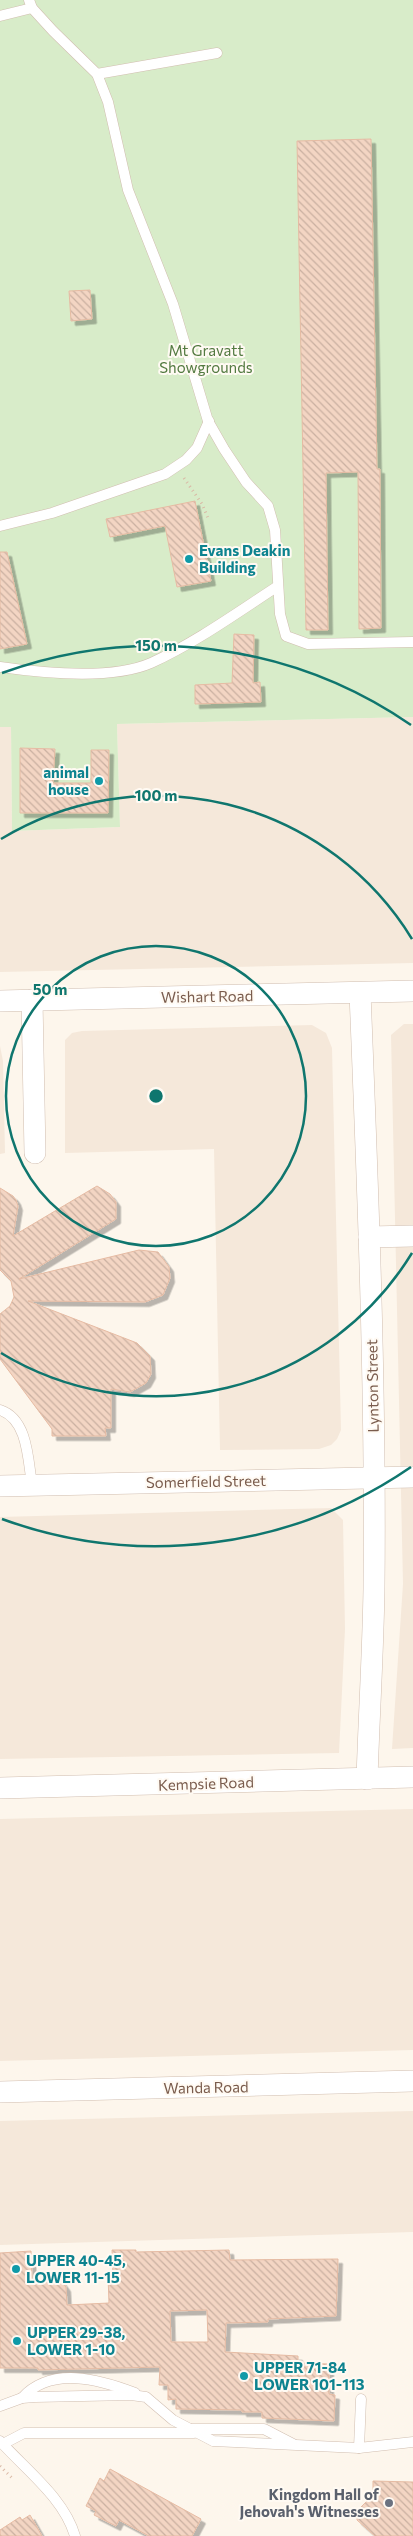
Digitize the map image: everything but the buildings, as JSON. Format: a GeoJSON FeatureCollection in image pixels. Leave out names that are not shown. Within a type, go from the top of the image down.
{"type":"FeatureCollection","features":[{"type":"Feature","properties":{"kind":"street","name":"Wishart Road"},"geometry":{"type":"LineString","coordinates":[[0,1001],[413,991]]}},
{"type":"Feature","properties":{"kind":"street","name":"Lynton Street"},"geometry":{"type":"LineString","coordinates":[[360,992],[369,1237],[374,1590],[367,1779]]}},
{"type":"Feature","properties":{"kind":"street"},"geometry":{"type":"LineString","coordinates":[[32,1000],[35,1153]]}},
{"type":"Feature","properties":{"kind":"street"},"geometry":{"type":"LineString","coordinates":[[369,1237],[413,1236]]}},
{"type":"Feature","properties":{"kind":"street","name":"Somerfield Street"},"geometry":{"type":"LineString","coordinates":[[0,1486],[413,1477]]}},
{"type":"Feature","properties":{"kind":"street","name":"Kempsie Road"},"geometry":{"type":"LineString","coordinates":[[0,1788],[413,1778]]}},
{"type":"Feature","properties":{"kind":"street","name":"Wanda Road"},"geometry":{"type":"LineString","coordinates":[[0,2092],[413,2081]]}},
{"type":"Feature","properties":{"kind":"lane"},"geometry":{"type":"LineString","coordinates":[[0,16],[30,4],[97,74],[108,102],[128,190],[173,304],[209,422],[246,482],[268,506],[275,530],[280,614],[286,636],[308,644],[413,642]]}},
{"type":"Feature","properties":{"kind":"lane"},"geometry":{"type":"LineString","coordinates":[[97,74],[217,53]]}},
{"type":"Feature","properties":{"kind":"lane"},"geometry":{"type":"LineString","coordinates":[[0,526],[52,513],[165,474],[186,460],[197,448],[209,422]]}},
{"type":"Feature","properties":{"kind":"lane"},"geometry":{"type":"LineString","coordinates":[[0,667],[46,674],[114,671],[150,663],[233,616],[278,586]]}},
{"type":"Feature","properties":{"kind":"lane"},"geometry":{"type":"LineString","coordinates":[[0,1410],[11,1413],[20,1428],[27,1448],[32,1485]]}},
{"type":"Feature","properties":{"kind":"lane"},"geometry":{"type":"LineString","coordinates":[[22,2398],[32,2387],[49,2379],[83,2378],[119,2386],[146,2398],[191,2431]]}},
{"type":"Feature","properties":{"kind":"lane"},"geometry":{"type":"LineString","coordinates":[[0,2406],[22,2398],[131,2395],[146,2398]]}},
{"type":"Feature","properties":{"kind":"lane"},"geometry":{"type":"LineString","coordinates":[[359,2448],[361,2399]]}},
{"type":"Feature","properties":{"kind":"lane"},"geometry":{"type":"LineString","coordinates":[[75,2536],[71,2523],[62,2509],[1,2443],[24,2433],[264,2429],[294,2445],[359,2448],[413,2442]]}},
{"type":"Feature","properties":{"kind":"path"},"geometry":{"type":"LineString","coordinates":[[183,478],[202,504],[208,518]]}},
{"type":"Feature","properties":{"kind":"shaded area"},"geometry":{"type":"Polygon","coordinates":[[[413,717],[413,963],[0,972],[0,727],[11,727],[12,831],[120,827],[117,724],[413,717]]]}},
{"type":"Feature","properties":{"kind":"shaded area"},"geometry":{"type":"Polygon","coordinates":[[[404,1024],[413,1024],[413,1748],[392,1749],[403,1584],[391,1035],[404,1024]]]}},
{"type":"Feature","properties":{"kind":"shaded area"},"geometry":{"type":"Polygon","coordinates":[[[312,1025],[326,1033],[332,1048],[341,1430],[337,1439],[331,1445],[319,1449],[220,1450],[214,1149],[65,1153],[65,1040],[72,1033],[82,1031],[312,1025]]]}},
{"type":"Feature","properties":{"kind":"shaded area"},"geometry":{"type":"Polygon","coordinates":[[[0,1046],[3,1061],[5,1153],[0,1154],[0,1046]]]}},
{"type":"Feature","properties":{"kind":"shaded area"},"geometry":{"type":"Polygon","coordinates":[[[331,1508],[343,1520],[345,1629],[339,1753],[0,1759],[0,1517],[331,1508]]]}},
{"type":"Feature","properties":{"kind":"shaded area"},"geometry":{"type":"Polygon","coordinates":[[[413,1809],[413,2050],[0,2061],[0,1819],[413,1809]]]}},
{"type":"Feature","properties":{"kind":"shaded area"},"geometry":{"type":"Polygon","coordinates":[[[413,2111],[413,2232],[0,2245],[0,2121],[413,2111]]]}},
{"type":"Feature","properties":{"kind":"green space","name":"Mt Gravatt Showgrounds"},"geometry":{"type":"Polygon","coordinates":[[[0,0],[413,0],[413,717],[117,724],[120,827],[12,831],[11,727],[0,727],[0,0]]]}},
{"type":"Feature","properties":{"kind":"place","name":"Evans Deakin Building"},"geometry":{"type":"Point","coordinates":[189,559]}},
{"type":"Feature","properties":{"kind":"place","name":"animal house"},"geometry":{"type":"Point","coordinates":[99,781]}},
{"type":"Feature","properties":{"kind":"place","name":"UPPER 40-45, LOWER 11-15"},"geometry":{"type":"Point","coordinates":[16,2269]}},
{"type":"Feature","properties":{"kind":"place","name":"UPPER 29-38, LOWER 1-10"},"geometry":{"type":"Point","coordinates":[17,2341]}},
{"type":"Feature","properties":{"kind":"place","name":"UPPER 71-84 LOWER 101-113"},"geometry":{"type":"Point","coordinates":[244,2376]}},
{"type":"Feature","properties":{"kind":"place","name":"Kingdom Hall of Jehovah's Witnesses"},"geometry":{"type":"Point","coordinates":[389,2503]}}]}
